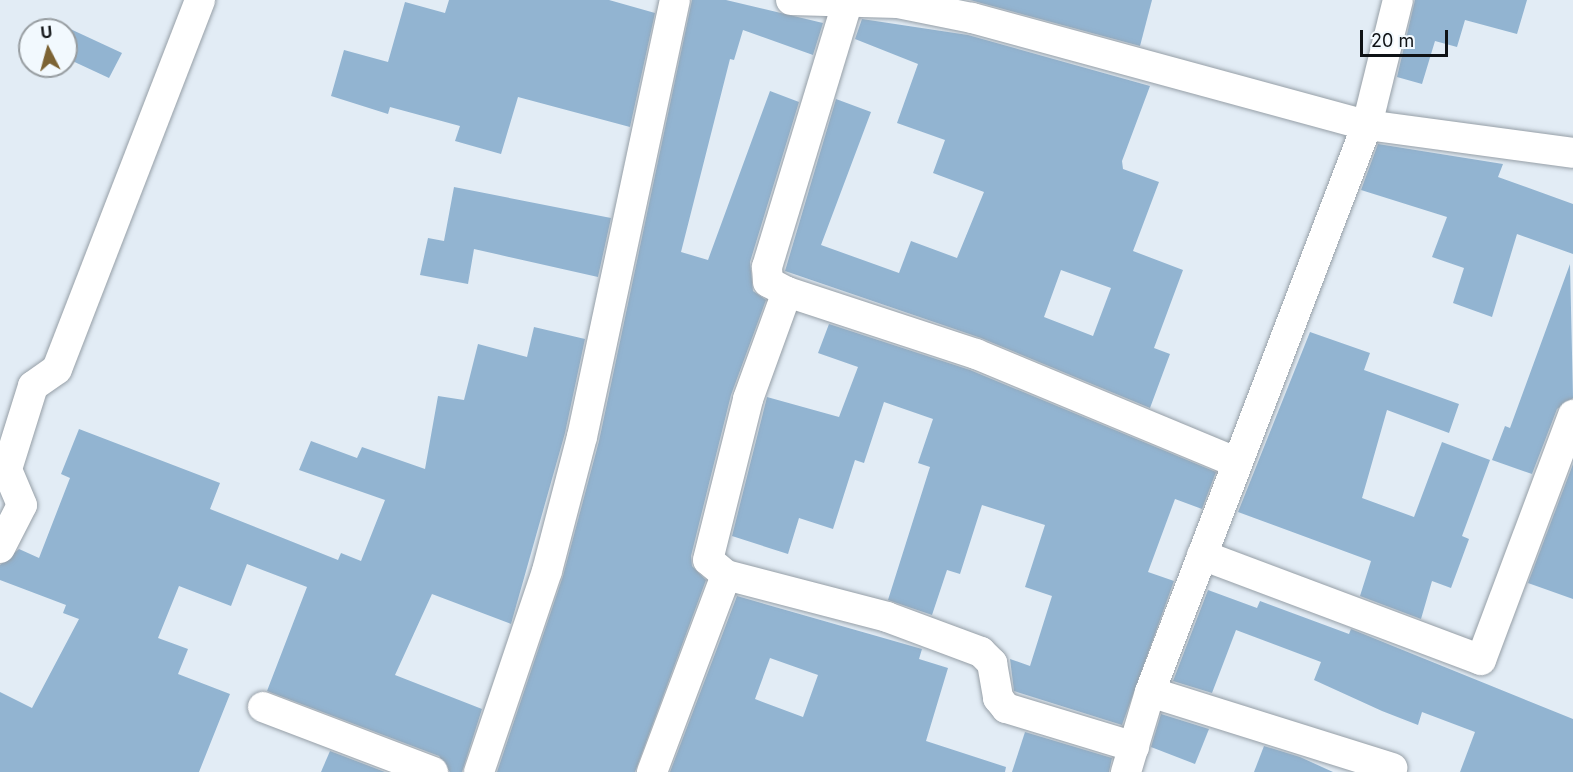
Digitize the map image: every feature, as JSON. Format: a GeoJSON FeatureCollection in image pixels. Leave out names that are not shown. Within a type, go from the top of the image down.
{"type":"FeatureCollection","features":[{"type":"Feature","properties":{"kind":"street"},"geometry":{"type":"LineString","coordinates":[[0,548],[22,505],[8,470],[33,386],[57,369],[200,0]]}},
{"type":"Feature","properties":{"kind":"street"},"geometry":{"type":"LineString","coordinates":[[479,772],[547,571],[582,437],[650,97],[675,0]]}},
{"type":"Feature","properties":{"kind":"street"},"geometry":{"type":"LineString","coordinates":[[787,292],[748,399],[708,560],[726,575],[887,617],[981,652],[992,663],[998,698],[1006,708],[1130,759],[1149,692],[1367,125],[1398,0]]}},
{"type":"Feature","properties":{"kind":"street"},"geometry":{"type":"LineString","coordinates":[[1236,462],[976,354],[787,292],[768,282],[767,267],[819,2],[898,3],[972,18],[1367,125],[1573,153]]}},
{"type":"Feature","properties":{"kind":"street"},"geometry":{"type":"LineString","coordinates":[[1202,555],[1480,660],[1573,415]]}},
{"type":"Feature","properties":{"kind":"street"},"geometry":{"type":"LineString","coordinates":[[652,772],[726,575]]}},
{"type":"Feature","properties":{"kind":"street"},"geometry":{"type":"LineString","coordinates":[[1149,692],[1392,768]]}},
{"type":"Feature","properties":{"kind":"street"},"geometry":{"type":"LineString","coordinates":[[263,707],[385,765],[433,772]]}},
{"type":"Feature","properties":{"kind":"building"},"geometry":{"type":"Polygon","coordinates":[[[449,0],[609,0],[655,13],[630,127],[518,97],[501,154],[455,141],[460,126],[390,107],[388,114],[331,96],[344,50],[388,62],[405,2],[445,13],[449,0]]]}},
{"type":"Feature","properties":{"kind":"building"},"geometry":{"type":"Polygon","coordinates":[[[692,0],[726,0],[823,23],[813,55],[743,30],[734,60],[730,59],[681,252],[708,260],[770,91],[799,102],[750,262],[753,291],[766,300],[731,395],[691,556],[692,566],[706,580],[635,772],[497,772],[563,576],[599,441],[692,0]]]}},
{"type":"Feature","properties":{"kind":"building"},"geometry":{"type":"Polygon","coordinates":[[[970,0],[1152,0],[1140,46],[970,0]]]}},
{"type":"Feature","properties":{"kind":"building"},"geometry":{"type":"Polygon","coordinates":[[[1415,0],[1527,0],[1517,34],[1465,20],[1457,47],[1435,41],[1422,84],[1397,77],[1415,0]]]}},
{"type":"Feature","properties":{"kind":"building"},"geometry":{"type":"Polygon","coordinates":[[[862,19],[968,35],[1150,86],[1122,161],[1123,169],[1159,182],[1133,251],[1183,270],[1154,348],[1170,354],[1150,408],[981,338],[785,271],[836,99],[871,112],[821,245],[899,273],[911,241],[957,258],[984,192],[933,173],[945,140],[897,123],[918,64],[855,39],[862,19]],[[1061,270],[1044,317],[1093,336],[1111,288],[1061,270]]]}},
{"type":"Feature","properties":{"kind":"building"},"geometry":{"type":"Polygon","coordinates":[[[78,33],[122,53],[109,78],[78,64],[78,33]]]}},
{"type":"Feature","properties":{"kind":"building"},"geometry":{"type":"Polygon","coordinates":[[[1378,144],[1503,164],[1498,177],[1573,204],[1573,254],[1517,234],[1492,317],[1453,303],[1464,268],[1432,257],[1447,217],[1361,190],[1378,144]]]}},
{"type":"Feature","properties":{"kind":"building"},"geometry":{"type":"Polygon","coordinates":[[[454,187],[611,218],[598,277],[474,249],[468,284],[420,275],[428,238],[444,241],[454,187]]]}},
{"type":"Feature","properties":{"kind":"building"},"geometry":{"type":"Polygon","coordinates":[[[1570,264],[1573,398],[1557,409],[1532,474],[1492,460],[1505,426],[1510,428],[1570,264]]]}},
{"type":"Feature","properties":{"kind":"building"},"geometry":{"type":"Polygon","coordinates":[[[829,324],[970,370],[1216,472],[1202,509],[1175,499],[1148,572],[1174,581],[1122,725],[1014,691],[1010,659],[1030,666],[1052,596],[1025,587],[1045,525],[982,505],[960,574],[947,570],[932,615],[888,600],[930,467],[918,463],[933,419],[884,402],[864,463],[855,460],[833,529],[799,518],[788,554],[732,536],[767,397],[839,417],[858,367],[818,353],[829,324]]]}},
{"type":"Feature","properties":{"kind":"building"},"geometry":{"type":"Polygon","coordinates":[[[534,327],[585,339],[565,433],[511,624],[432,594],[395,675],[482,709],[462,772],[450,772],[439,756],[267,691],[307,587],[247,564],[231,606],[179,586],[158,638],[188,649],[178,674],[230,694],[199,772],[0,772],[0,692],[32,708],[79,619],[63,613],[66,605],[0,580],[0,565],[19,549],[39,558],[70,478],[61,474],[79,429],[220,483],[210,509],[338,560],[341,553],[361,561],[385,500],[299,470],[311,441],[357,458],[362,447],[425,469],[438,396],[464,400],[478,344],[527,357],[534,327]]]}},
{"type":"Feature","properties":{"kind":"building"},"geometry":{"type":"Polygon","coordinates":[[[1310,332],[1370,353],[1364,370],[1459,404],[1449,433],[1387,410],[1362,498],[1414,517],[1442,442],[1490,460],[1462,536],[1469,539],[1451,588],[1432,581],[1421,619],[1360,596],[1371,561],[1238,512],[1310,332]]]}},
{"type":"Feature","properties":{"kind":"building"},"geometry":{"type":"Polygon","coordinates":[[[1573,464],[1573,599],[1528,583],[1573,464]]]}},
{"type":"Feature","properties":{"kind":"building"},"geometry":{"type":"Polygon","coordinates":[[[1208,590],[1257,608],[1260,601],[1349,634],[1351,629],[1573,719],[1573,772],[1460,772],[1475,732],[1422,712],[1418,725],[1382,711],[1314,680],[1321,662],[1236,630],[1212,693],[1173,681],[1208,590]]]}},
{"type":"Feature","properties":{"kind":"building"},"geometry":{"type":"Polygon","coordinates":[[[737,596],[922,649],[919,659],[948,668],[926,741],[1006,767],[1005,772],[670,772],[737,596]],[[770,658],[755,699],[803,717],[818,675],[770,658]]]}},
{"type":"Feature","properties":{"kind":"building"},"geometry":{"type":"Polygon","coordinates":[[[1161,714],[1209,729],[1195,764],[1151,747],[1161,714]]]}},
{"type":"Feature","properties":{"kind":"building"},"geometry":{"type":"Polygon","coordinates":[[[1025,732],[1112,758],[1109,772],[1012,772],[1025,732]]]}},
{"type":"Feature","properties":{"kind":"building"},"geometry":{"type":"Polygon","coordinates":[[[1264,746],[1300,757],[1333,772],[1254,772],[1264,746]]]}},
{"type":"Feature","properties":{"kind":"building"},"geometry":{"type":"Polygon","coordinates":[[[330,751],[385,772],[321,772],[330,751]]]}}]}
